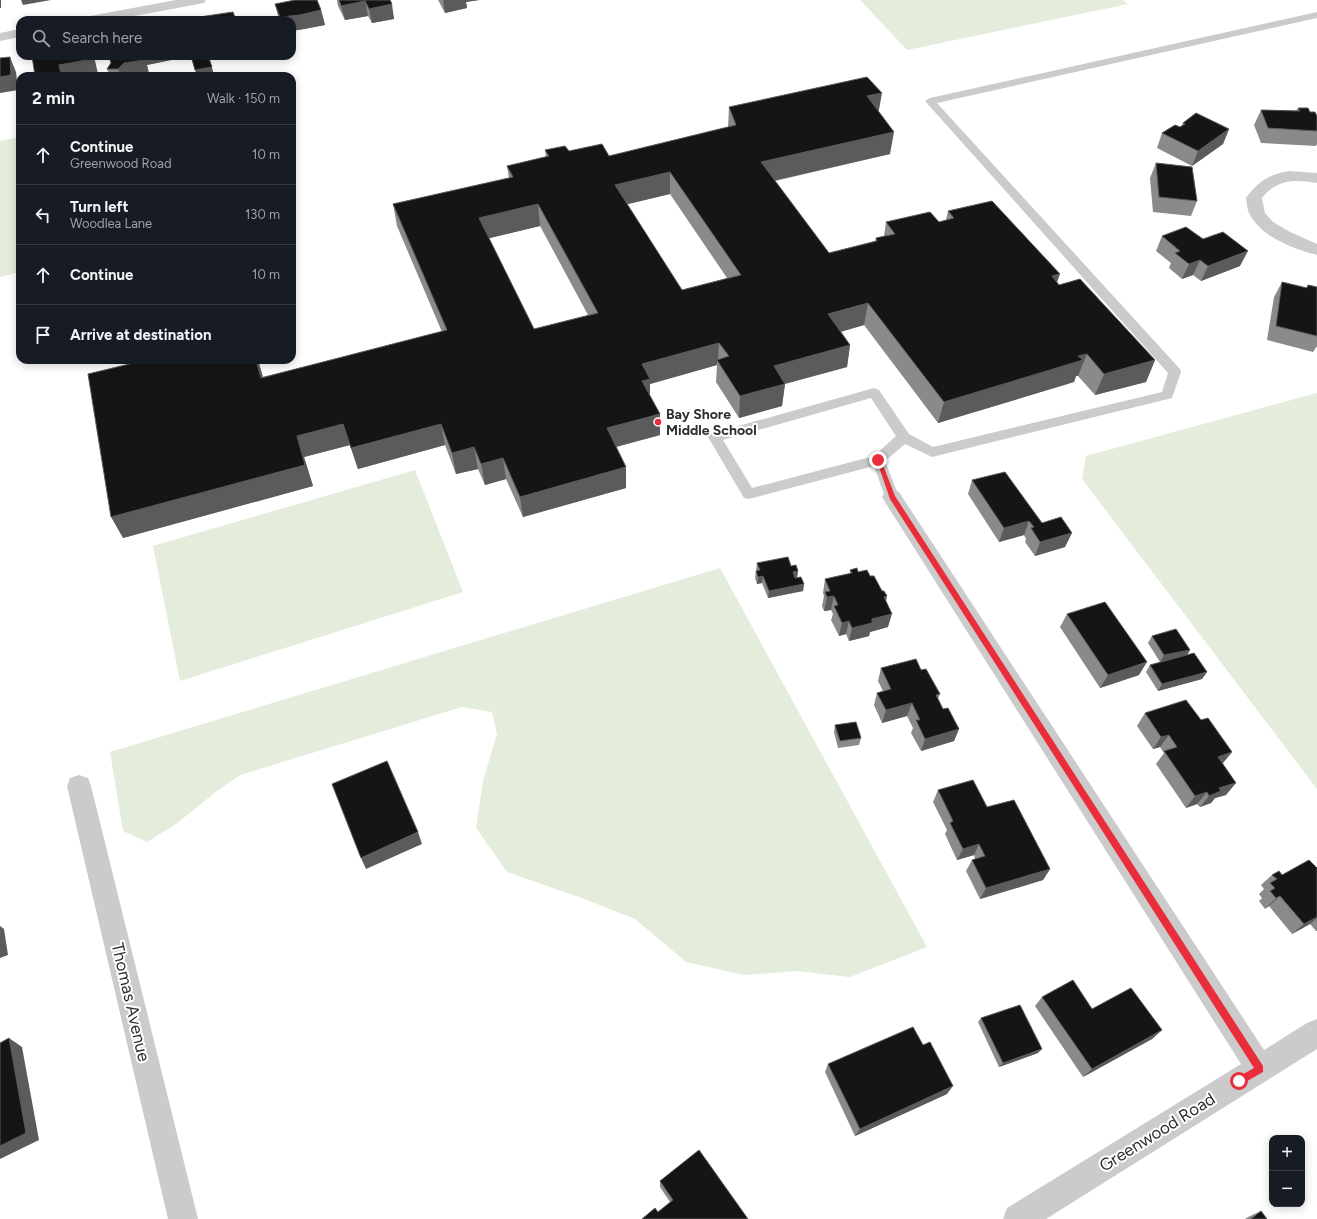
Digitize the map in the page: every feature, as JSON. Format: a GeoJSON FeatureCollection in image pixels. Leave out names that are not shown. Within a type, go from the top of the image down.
{"type":"FeatureCollection","features":[{"type":"Feature","properties":{"kind":"street"},"geometry":{"type":"LineString","coordinates":[[112,16],[199,0]]}},
{"type":"Feature","properties":{"kind":"street"},"geometry":{"type":"LineString","coordinates":[[0,37],[16,34]]}},
{"type":"Feature","properties":{"kind":"street"},"geometry":{"type":"LineString","coordinates":[[1317,178],[1298,175],[1274,178],[1262,186],[1254,198],[1257,214],[1274,230],[1296,243],[1317,250]]}},
{"type":"Feature","properties":{"kind":"street"},"geometry":{"type":"LineString","coordinates":[[892,497],[1260,1069]]}},
{"type":"Feature","properties":{"kind":"street","name":"Thomas Avenue"},"geometry":{"type":"LineString","coordinates":[[79,786],[183,1219]]}},
{"type":"Feature","properties":{"kind":"street","name":"Greenwood Road"},"geometry":{"type":"LineString","coordinates":[[1018,1219],[1317,1032]]}},
{"type":"Feature","properties":{"kind":"lane"},"geometry":{"type":"LineString","coordinates":[[904,437],[878,460],[749,494],[715,437],[874,393],[904,437],[932,452],[1167,395],[1175,372],[930,101],[1317,15]]}},
{"type":"Feature","properties":{"kind":"lane"},"geometry":{"type":"LineString","coordinates":[[878,460],[892,497]]}},
{"type":"Feature","properties":{"kind":"green space"},"geometry":{"type":"Polygon","coordinates":[[[860,0],[1123,0],[1128,4],[907,50],[860,0]]]}},
{"type":"Feature","properties":{"kind":"green space"},"geometry":{"type":"Polygon","coordinates":[[[16,138],[16,273],[0,277],[0,141],[16,138]]]}},
{"type":"Feature","properties":{"kind":"green space"},"geometry":{"type":"Polygon","coordinates":[[[1317,393],[1317,789],[1082,479],[1086,456],[1317,393]]]}},
{"type":"Feature","properties":{"kind":"green space"},"geometry":{"type":"Polygon","coordinates":[[[415,470],[463,592],[180,681],[153,546],[415,470]]]}},
{"type":"Feature","properties":{"kind":"green space"},"geometry":{"type":"Polygon","coordinates":[[[720,568],[927,947],[850,977],[797,971],[744,975],[686,962],[635,919],[587,900],[507,872],[476,828],[483,781],[497,734],[492,712],[462,707],[240,775],[217,791],[176,824],[147,842],[123,831],[110,752],[720,568]]]}},
{"type":"Feature","properties":{"kind":"building"},"geometry":{"type":"Polygon","coordinates":[[[295,0],[317,0],[321,10],[300,15],[280,16],[275,4],[295,0]]]}},
{"type":"Feature","properties":{"kind":"building"},"geometry":{"type":"Polygon","coordinates":[[[339,0],[390,0],[392,4],[369,9],[365,1],[341,6],[339,0]]]}},
{"type":"Feature","properties":{"kind":"building"},"geometry":{"type":"Polygon","coordinates":[[[233,12],[234,16],[206,16],[233,12]]]}},
{"type":"Feature","properties":{"kind":"building"},"geometry":{"type":"Polygon","coordinates":[[[10,57],[11,75],[0,77],[0,58],[10,57]]]}},
{"type":"Feature","properties":{"kind":"building"},"geometry":{"type":"Polygon","coordinates":[[[33,60],[86,60],[59,65],[61,72],[34,72],[33,60]]]}},
{"type":"Feature","properties":{"kind":"building"},"geometry":{"type":"Polygon","coordinates":[[[110,60],[144,60],[124,63],[118,69],[107,69],[111,63],[110,60]]]}},
{"type":"Feature","properties":{"kind":"building"},"geometry":{"type":"Polygon","coordinates":[[[192,60],[209,60],[212,67],[195,70],[192,60]]]}},
{"type":"Feature","properties":{"kind":"building"},"geometry":{"type":"Polygon","coordinates":[[[867,77],[882,93],[867,96],[894,132],[761,162],[829,253],[877,241],[876,238],[895,234],[886,222],[930,212],[939,222],[954,218],[948,211],[992,201],[1060,274],[1052,276],[1059,285],[1080,279],[1155,360],[1104,374],[1087,354],[1078,356],[1083,360],[944,402],[868,303],[828,314],[850,345],[774,366],[785,384],[740,396],[717,360],[729,356],[719,343],[642,364],[650,379],[642,381],[660,414],[607,428],[626,467],[520,497],[503,458],[481,464],[474,447],[452,453],[441,424],[351,448],[343,424],[297,436],[305,465],[111,517],[88,374],[129,364],[257,364],[261,378],[447,330],[393,204],[513,177],[507,166],[549,156],[545,150],[565,146],[569,151],[602,144],[609,156],[736,125],[729,107],[867,77]],[[670,172],[615,185],[682,290],[741,275],[670,172]],[[538,204],[479,218],[534,329],[598,313],[538,204]]]}},
{"type":"Feature","properties":{"kind":"building"},"geometry":{"type":"Polygon","coordinates":[[[1298,108],[1308,108],[1310,112],[1315,112],[1317,116],[1317,131],[1268,128],[1261,110],[1300,111],[1298,108]]]}},
{"type":"Feature","properties":{"kind":"building"},"geometry":{"type":"Polygon","coordinates":[[[1196,113],[1229,129],[1198,151],[1162,133],[1175,125],[1180,127],[1196,113]]]}},
{"type":"Feature","properties":{"kind":"building"},"geometry":{"type":"Polygon","coordinates":[[[1156,163],[1192,167],[1197,201],[1159,197],[1156,163]]]}},
{"type":"Feature","properties":{"kind":"building"},"geometry":{"type":"Polygon","coordinates":[[[1186,227],[1203,239],[1223,232],[1248,251],[1208,266],[1200,260],[1189,264],[1175,253],[1180,251],[1162,236],[1186,227]]]}},
{"type":"Feature","properties":{"kind":"building"},"geometry":{"type":"Polygon","coordinates":[[[1282,282],[1307,288],[1308,285],[1317,287],[1317,336],[1276,326],[1282,282]]]}},
{"type":"Feature","properties":{"kind":"building"},"geometry":{"type":"Polygon","coordinates":[[[1005,472],[1042,523],[1061,517],[1072,533],[1040,542],[1031,528],[1034,527],[1029,521],[1004,528],[972,480],[1005,472]]]}},
{"type":"Feature","properties":{"kind":"building"},"geometry":{"type":"Polygon","coordinates":[[[788,557],[791,566],[796,565],[798,571],[793,572],[795,578],[801,577],[804,584],[769,591],[763,576],[758,577],[756,571],[760,570],[757,563],[788,557]]]}},
{"type":"Feature","properties":{"kind":"building"},"geometry":{"type":"Polygon","coordinates":[[[857,568],[858,572],[867,570],[870,576],[874,576],[882,591],[884,591],[887,596],[884,597],[892,614],[872,619],[872,623],[852,628],[849,621],[842,623],[834,606],[838,605],[834,596],[827,597],[825,592],[830,591],[825,579],[852,573],[850,570],[857,568]]]}},
{"type":"Feature","properties":{"kind":"building"},"geometry":{"type":"Polygon","coordinates":[[[1105,602],[1147,662],[1108,675],[1067,614],[1105,602]]]}},
{"type":"Feature","properties":{"kind":"building"},"geometry":{"type":"Polygon","coordinates":[[[1176,629],[1190,650],[1164,655],[1152,636],[1176,629]]]}},
{"type":"Feature","properties":{"kind":"building"},"geometry":{"type":"Polygon","coordinates":[[[1194,653],[1207,672],[1162,684],[1150,665],[1194,653]]]}},
{"type":"Feature","properties":{"kind":"building"},"geometry":{"type":"Polygon","coordinates":[[[916,659],[921,670],[926,669],[940,694],[936,695],[943,709],[948,708],[959,729],[925,739],[916,720],[920,720],[912,703],[886,710],[877,693],[891,689],[881,668],[916,659]]]}},
{"type":"Feature","properties":{"kind":"building"},"geometry":{"type":"Polygon","coordinates":[[[1186,700],[1201,720],[1208,718],[1232,752],[1218,757],[1236,783],[1219,788],[1221,791],[1209,796],[1207,792],[1195,796],[1164,751],[1177,747],[1169,735],[1161,737],[1145,713],[1186,700]]]}},
{"type":"Feature","properties":{"kind":"building"},"geometry":{"type":"Polygon","coordinates":[[[856,722],[861,738],[840,741],[835,725],[856,722]]]}},
{"type":"Feature","properties":{"kind":"building"},"geometry":{"type":"Polygon","coordinates":[[[387,761],[418,832],[361,858],[332,784],[387,761]]]}},
{"type":"Feature","properties":{"kind":"building"},"geometry":{"type":"Polygon","coordinates":[[[973,780],[987,807],[1014,800],[1050,869],[986,888],[972,860],[985,856],[979,844],[963,849],[950,823],[953,821],[938,790],[973,780]]]}},
{"type":"Feature","properties":{"kind":"building"},"geometry":{"type":"Polygon","coordinates":[[[1309,860],[1317,868],[1317,917],[1304,924],[1280,896],[1276,898],[1270,891],[1275,888],[1270,883],[1277,879],[1272,875],[1279,871],[1282,875],[1309,860]]]}},
{"type":"Feature","properties":{"kind":"building"},"geometry":{"type":"Polygon","coordinates":[[[1073,980],[1092,1009],[1131,988],[1162,1030],[1092,1069],[1042,997],[1073,980]]]}},
{"type":"Feature","properties":{"kind":"building"},"geometry":{"type":"Polygon","coordinates":[[[1020,1005],[1042,1049],[1003,1063],[981,1018],[1020,1005]]]}},
{"type":"Feature","properties":{"kind":"building"},"geometry":{"type":"Polygon","coordinates":[[[913,1027],[923,1045],[930,1042],[953,1086],[860,1129],[828,1064],[913,1027]]]}},
{"type":"Feature","properties":{"kind":"building"},"geometry":{"type":"Polygon","coordinates":[[[9,1038],[26,1133],[0,1146],[0,1043],[9,1038]]]}},
{"type":"Feature","properties":{"kind":"building"},"geometry":{"type":"Polygon","coordinates":[[[699,1150],[748,1219],[642,1219],[655,1208],[658,1212],[673,1200],[660,1181],[699,1150]]]}},
{"type":"Feature","properties":{"kind":"building"},"geometry":{"type":"Polygon","coordinates":[[[1261,1211],[1267,1219],[1251,1219],[1261,1211]]]}},
{"type":"Feature","properties":{"kind":"place","name":"Bay Shore Middle School"},"geometry":{"type":"Point","coordinates":[658,422]}},
{"type":"Feature","properties":{"kind":"route"},"geometry":{"type":"LineString","coordinates":[[878,460],[892,497],[1260,1069],[1239,1081]]}}]}
